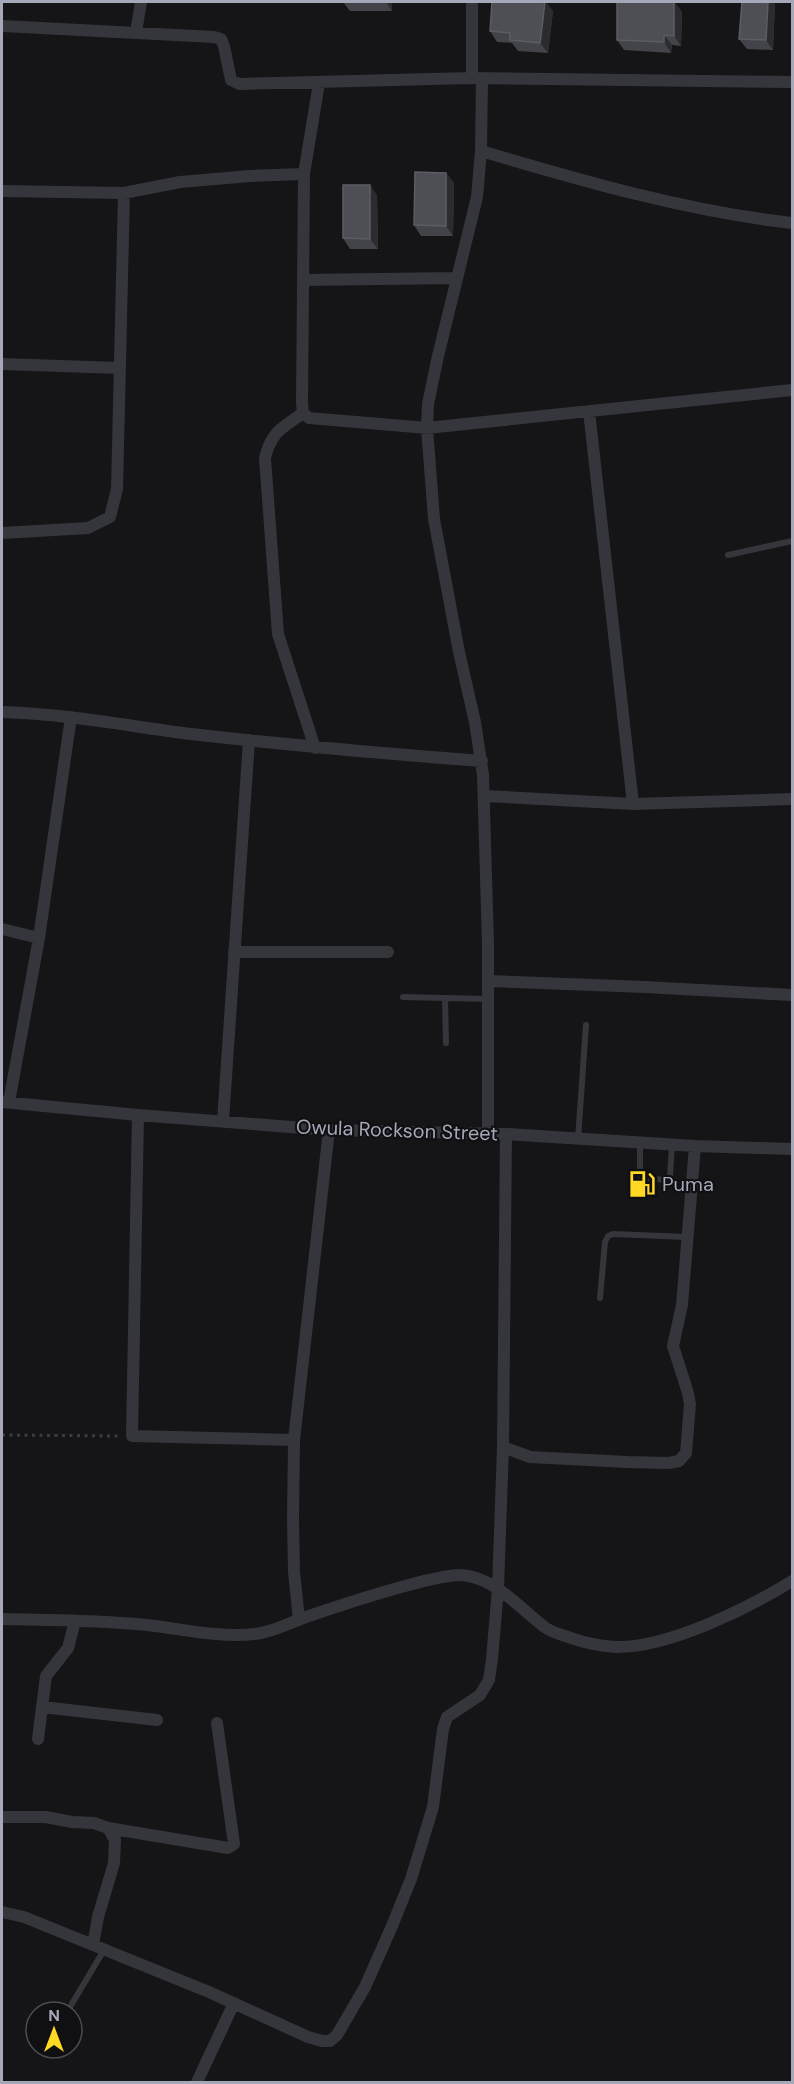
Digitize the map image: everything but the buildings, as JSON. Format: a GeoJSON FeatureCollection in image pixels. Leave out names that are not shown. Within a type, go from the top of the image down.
{"type":"FeatureCollection","features":[{"type":"Feature","properties":{"kind":"street"},"geometry":{"type":"LineString","coordinates":[[136,32],[141,2]]}},
{"type":"Feature","properties":{"kind":"street"},"geometry":{"type":"LineString","coordinates":[[472,2],[481,151],[477,197],[428,404],[426,428],[439,551],[482,761],[485,796],[488,981],[488,1134]]}},
{"type":"Feature","properties":{"kind":"street"},"geometry":{"type":"LineString","coordinates":[[2,26],[214,37],[220,39],[224,46],[231,80],[234,83],[477,78],[792,82]]}},
{"type":"Feature","properties":{"kind":"street"},"geometry":{"type":"LineString","coordinates":[[303,413],[304,174],[319,83]]}},
{"type":"Feature","properties":{"kind":"street"},"geometry":{"type":"LineString","coordinates":[[481,151],[706,210],[792,223]]}},
{"type":"Feature","properties":{"kind":"street"},"geometry":{"type":"LineString","coordinates":[[2,191],[124,193],[180,182],[304,174]]}},
{"type":"Feature","properties":{"kind":"street"},"geometry":{"type":"LineString","coordinates":[[2,533],[88,528],[110,517],[117,489],[124,193]]}},
{"type":"Feature","properties":{"kind":"street"},"geometry":{"type":"LineString","coordinates":[[304,280],[456,278]]}},
{"type":"Feature","properties":{"kind":"street"},"geometry":{"type":"LineString","coordinates":[[2,364],[119,368]]}},
{"type":"Feature","properties":{"kind":"street"},"geometry":{"type":"LineString","coordinates":[[303,413],[309,418],[426,428],[792,390]]}},
{"type":"Feature","properties":{"kind":"street"},"geometry":{"type":"LineString","coordinates":[[589,411],[633,804]]}},
{"type":"Feature","properties":{"kind":"street"},"geometry":{"type":"LineString","coordinates":[[303,413],[269,442],[265,458],[278,634],[315,748]]}},
{"type":"Feature","properties":{"kind":"street"},"geometry":{"type":"LineString","coordinates":[[2,712],[71,717],[315,748],[482,761]]}},
{"type":"Feature","properties":{"kind":"street"},"geometry":{"type":"LineString","coordinates":[[5,1102],[39,938],[71,717]]}},
{"type":"Feature","properties":{"kind":"street"},"geometry":{"type":"LineString","coordinates":[[223,1121],[249,741]]}},
{"type":"Feature","properties":{"kind":"street"},"geometry":{"type":"LineString","coordinates":[[485,796],[633,804],[792,799]]}},
{"type":"Feature","properties":{"kind":"street"},"geometry":{"type":"LineString","coordinates":[[2,929],[39,938]]}},
{"type":"Feature","properties":{"kind":"street"},"geometry":{"type":"LineString","coordinates":[[234,952],[388,952]]}},
{"type":"Feature","properties":{"kind":"street"},"geometry":{"type":"LineString","coordinates":[[488,981],[792,995]]}},
{"type":"Feature","properties":{"kind":"street","name":"Owula Rockson Street"},"geometry":{"type":"LineString","coordinates":[[5,1102],[329,1130],[506,1134],[696,1146],[792,1149]]}},
{"type":"Feature","properties":{"kind":"street"},"geometry":{"type":"LineString","coordinates":[[138,1115],[132,1436],[294,1440]]}},
{"type":"Feature","properties":{"kind":"street"},"geometry":{"type":"LineString","coordinates":[[299,1619],[294,1572],[294,1440],[329,1130]]}},
{"type":"Feature","properties":{"kind":"street"},"geometry":{"type":"LineString","coordinates":[[2,1912],[24,1917],[322,2041],[330,2041],[337,2035],[365,1987],[411,1879],[433,1807],[443,1729],[447,1717],[480,1695],[489,1680],[498,1588],[503,1447],[506,1134]]}},
{"type":"Feature","properties":{"kind":"street"},"geometry":{"type":"LineString","coordinates":[[503,1447],[530,1457],[627,1462],[669,1463],[679,1461],[686,1453],[690,1404],[684,1377],[673,1346],[682,1305],[696,1146]]}},
{"type":"Feature","properties":{"kind":"street"},"geometry":{"type":"LineString","coordinates":[[2,1619],[75,1620],[147,1625],[224,1636],[256,1634],[282,1628],[299,1619],[351,1601],[428,1580],[459,1575],[478,1578],[498,1588],[549,1631],[585,1643],[617,1647],[656,1641],[695,1629],[792,1581]]}},
{"type":"Feature","properties":{"kind":"street"},"geometry":{"type":"LineString","coordinates":[[38,1738],[46,1676],[68,1648],[75,1620]]}},
{"type":"Feature","properties":{"kind":"street"},"geometry":{"type":"LineString","coordinates":[[42,1707],[157,1720]]}},
{"type":"Feature","properties":{"kind":"street"},"geometry":{"type":"LineString","coordinates":[[2,1817],[46,1817],[94,1823],[108,1828],[228,1848],[234,1845],[217,1723]]}},
{"type":"Feature","properties":{"kind":"street"},"geometry":{"type":"LineString","coordinates":[[99,1948],[98,1917],[114,1863],[115,1840],[108,1828]]}},
{"type":"Feature","properties":{"kind":"street"},"geometry":{"type":"LineString","coordinates":[[197,2082],[234,2003]]}},
{"type":"Feature","properties":{"kind":"lane"},"geometry":{"type":"LineString","coordinates":[[728,555],[792,541]]}},
{"type":"Feature","properties":{"kind":"lane"},"geometry":{"type":"LineString","coordinates":[[403,997],[488,999]]}},
{"type":"Feature","properties":{"kind":"lane"},"geometry":{"type":"LineString","coordinates":[[445,998],[446,1043]]}},
{"type":"Feature","properties":{"kind":"lane"},"geometry":{"type":"LineString","coordinates":[[578,1139],[586,1025]]}},
{"type":"Feature","properties":{"kind":"lane"},"geometry":{"type":"LineString","coordinates":[[640,1142],[642,1177],[664,1180],[670,1176],[672,1144]]}},
{"type":"Feature","properties":{"kind":"lane"},"geometry":{"type":"LineString","coordinates":[[600,1298],[605,1242],[608,1236],[613,1234],[688,1237]]}},
{"type":"Feature","properties":{"kind":"lane"},"geometry":{"type":"LineString","coordinates":[[73,2000],[99,1948]]}},
{"type":"Feature","properties":{"kind":"path"},"geometry":{"type":"LineString","coordinates":[[2,1435],[132,1436]]}},
{"type":"Feature","properties":{"kind":"place","name":"Puma"},"geometry":{"type":"Point","coordinates":[642,1184]}}]}
